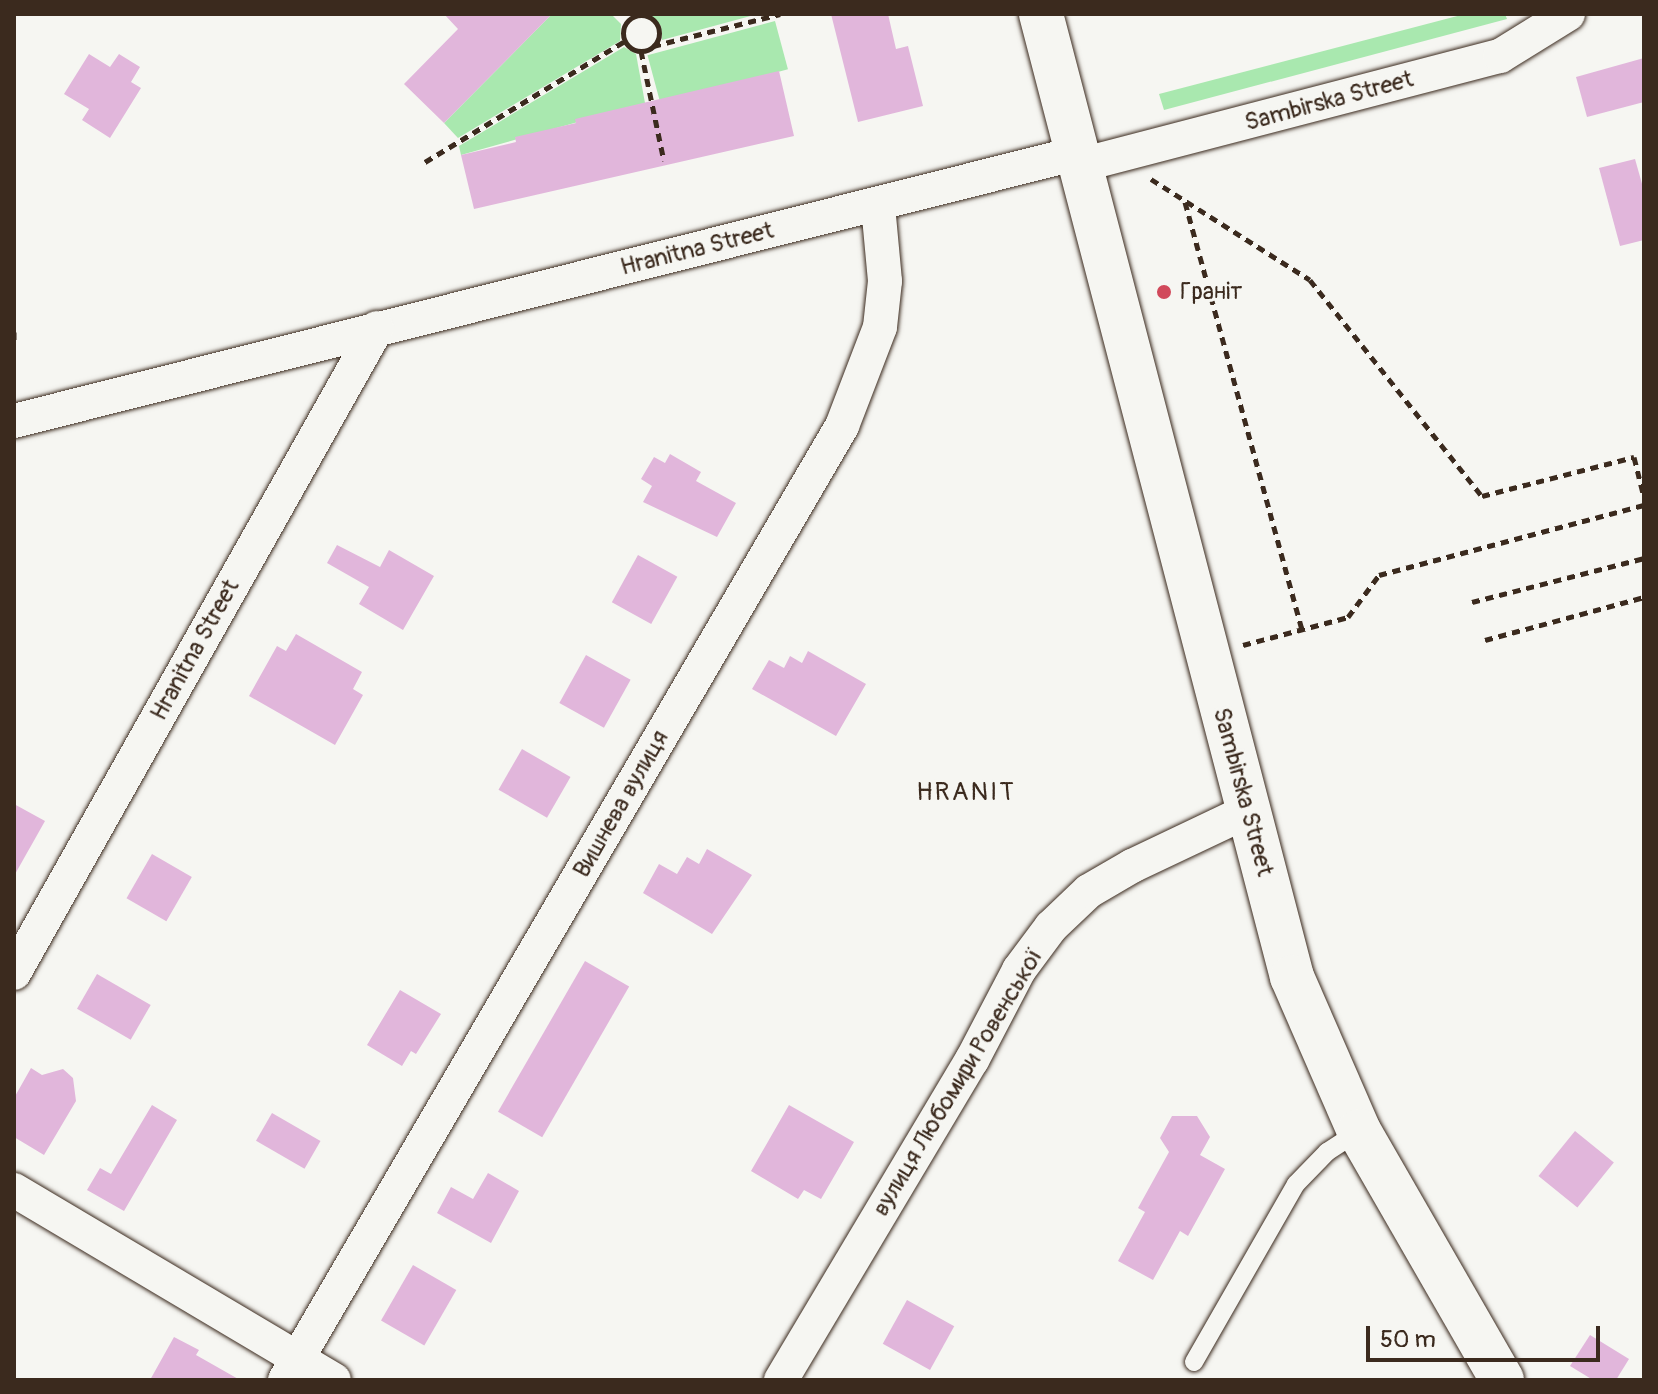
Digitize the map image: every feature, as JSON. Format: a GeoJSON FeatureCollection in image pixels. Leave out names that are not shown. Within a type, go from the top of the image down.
{"type":"FeatureCollection","features":[{"type":"Feature","properties":{"kind":"main road","name":"Sambirska Street"},"geometry":{"type":"LineString","coordinates":[[1041,14],[1092,158],[1208,655],[1292,977],[1359,1131],[1502,1380]]}},
{"type":"Feature","properties":{"kind":"street","name":"Sambirska Street"},"geometry":{"type":"LineString","coordinates":[[1092,158],[1500,56],[1568,14]]}},
{"type":"Feature","properties":{"kind":"street","name":"Hranitna Street"},"geometry":{"type":"LineString","coordinates":[[14,421],[878,205],[1092,158]]}},
{"type":"Feature","properties":{"kind":"street","name":"Вишнева вулиця"},"geometry":{"type":"LineString","coordinates":[[292,1369],[842,426],[880,327],[885,281],[878,205]]}},
{"type":"Feature","properties":{"kind":"street","name":"Hranitna Street"},"geometry":{"type":"LineString","coordinates":[[14,973],[377,328]]}},
{"type":"Feature","properties":{"kind":"street","name":"вулиця Любомири Ровенської"},"geometry":{"type":"LineString","coordinates":[[781,1380],[1035,949],[1089,891],[1188,838],[1248,811]]}},
{"type":"Feature","properties":{"kind":"street"},"geometry":{"type":"LineString","coordinates":[[14,1190],[292,1369],[334,1380]]}},
{"type":"Feature","properties":{"kind":"lane"},"geometry":{"type":"LineString","coordinates":[[1194,1362],[1296,1184],[1327,1152],[1359,1131]]}},
{"type":"Feature","properties":{"kind":"path"},"geometry":{"type":"LineString","coordinates":[[641,51],[780,14]]}},
{"type":"Feature","properties":{"kind":"path"},"geometry":{"type":"LineString","coordinates":[[653,46],[659,33],[655,22],[645,16],[629,16],[623,32],[625,41],[641,51],[664,161]]}},
{"type":"Feature","properties":{"kind":"path"},"geometry":{"type":"LineString","coordinates":[[425,162],[625,41]]}},
{"type":"Feature","properties":{"kind":"path"},"geometry":{"type":"LineString","coordinates":[[1092,158],[1185,200],[1310,280],[1482,496],[1634,457],[1644,497]]}},
{"type":"Feature","properties":{"kind":"path"},"geometry":{"type":"LineString","coordinates":[[1185,200],[1302,630]]}},
{"type":"Feature","properties":{"kind":"path"},"geometry":{"type":"LineString","coordinates":[[14,332],[14,340]]}},
{"type":"Feature","properties":{"kind":"path"},"geometry":{"type":"LineString","coordinates":[[1208,655],[1348,617],[1379,575],[1644,505]]}},
{"type":"Feature","properties":{"kind":"path"},"geometry":{"type":"LineString","coordinates":[[1472,602],[1644,558]]}},
{"type":"Feature","properties":{"kind":"path"},"geometry":{"type":"LineString","coordinates":[[1485,640],[1644,597]]}},
{"type":"Feature","properties":{"kind":"green space"},"geometry":{"type":"Polygon","coordinates":[[[552,14],[611,14],[621,24],[620,41],[458,138],[444,123],[552,14]]]}},
{"type":"Feature","properties":{"kind":"green space"},"geometry":{"type":"Polygon","coordinates":[[[650,14],[758,14],[662,40],[661,26],[650,14]]]}},
{"type":"Feature","properties":{"kind":"green space"},"geometry":{"type":"Polygon","coordinates":[[[1465,14],[1505,14],[1507,19],[1164,110],[1159,94],[1465,14]]]}},
{"type":"Feature","properties":{"kind":"green space"},"geometry":{"type":"Polygon","coordinates":[[[775,21],[788,69],[660,103],[647,55],[775,21]]]}},
{"type":"Feature","properties":{"kind":"green space"},"geometry":{"type":"Polygon","coordinates":[[[624,47],[636,54],[645,103],[461,155],[459,146],[624,47]]]}},
{"type":"Feature","properties":{"kind":"building"},"geometry":{"type":"Polygon","coordinates":[[[444,14],[552,14],[444,123],[404,84],[458,29],[444,14]]]}},
{"type":"Feature","properties":{"kind":"building"},"geometry":{"type":"Polygon","coordinates":[[[831,14],[888,14],[896,49],[908,46],[923,106],[858,122],[831,14]]]}},
{"type":"Feature","properties":{"kind":"building"},"geometry":{"type":"Polygon","coordinates":[[[89,54],[110,67],[119,54],[140,67],[131,82],[141,88],[110,138],[82,120],[89,109],[64,94],[89,54]]]}},
{"type":"Feature","properties":{"kind":"building"},"geometry":{"type":"Polygon","coordinates":[[[1644,58],[1644,102],[1587,117],[1576,77],[1644,58]]]}},
{"type":"Feature","properties":{"kind":"building"},"geometry":{"type":"Polygon","coordinates":[[[779,71],[794,136],[474,209],[461,155],[516,142],[515,137],[576,123],[575,119],[779,71]]]}},
{"type":"Feature","properties":{"kind":"building"},"geometry":{"type":"Polygon","coordinates":[[[1635,159],[1644,191],[1644,240],[1620,246],[1599,168],[1635,159]]]}},
{"type":"Feature","properties":{"kind":"building"},"geometry":{"type":"Polygon","coordinates":[[[670,454],[701,472],[696,481],[736,503],[717,537],[643,502],[652,486],[641,479],[654,457],[665,463],[670,454]]]}},
{"type":"Feature","properties":{"kind":"building"},"geometry":{"type":"Polygon","coordinates":[[[337,545],[380,567],[389,550],[434,576],[403,630],[359,604],[369,587],[327,563],[337,545]]]}},
{"type":"Feature","properties":{"kind":"building"},"geometry":{"type":"Polygon","coordinates":[[[638,555],[677,577],[651,624],[612,602],[638,555]]]}},
{"type":"Feature","properties":{"kind":"building"},"geometry":{"type":"Polygon","coordinates":[[[296,634],[362,672],[353,689],[363,695],[335,745],[249,696],[277,646],[286,651],[296,634]]]}},
{"type":"Feature","properties":{"kind":"building"},"geometry":{"type":"Polygon","coordinates":[[[808,651],[866,684],[836,736],[752,689],[769,660],[784,668],[790,656],[802,663],[808,651]]]}},
{"type":"Feature","properties":{"kind":"building"},"geometry":{"type":"Polygon","coordinates":[[[586,655],[631,680],[604,728],[559,703],[586,655]]]}},
{"type":"Feature","properties":{"kind":"building"},"geometry":{"type":"Polygon","coordinates":[[[522,749],[570,777],[547,818],[498,790],[522,749]]]}},
{"type":"Feature","properties":{"kind":"building"},"geometry":{"type":"Polygon","coordinates":[[[14,804],[45,821],[14,876],[14,804]]]}},
{"type":"Feature","properties":{"kind":"building"},"geometry":{"type":"Polygon","coordinates":[[[707,849],[752,875],[712,934],[643,893],[659,864],[677,874],[687,857],[699,864],[707,849]]]}},
{"type":"Feature","properties":{"kind":"building"},"geometry":{"type":"Polygon","coordinates":[[[152,854],[192,877],[166,921],[126,898],[152,854]]]}},
{"type":"Feature","properties":{"kind":"building"},"geometry":{"type":"Polygon","coordinates":[[[585,961],[629,986],[542,1137],[498,1112],[585,961]]]}},
{"type":"Feature","properties":{"kind":"building"},"geometry":{"type":"Polygon","coordinates":[[[97,974],[151,1005],[131,1040],[77,1009],[97,974]]]}},
{"type":"Feature","properties":{"kind":"building"},"geometry":{"type":"Polygon","coordinates":[[[400,990],[441,1014],[416,1054],[411,1051],[402,1066],[367,1045],[400,990]]]}},
{"type":"Feature","properties":{"kind":"building"},"geometry":{"type":"Polygon","coordinates":[[[31,1068],[42,1075],[63,1069],[73,1078],[76,1101],[44,1155],[14,1137],[14,1098],[31,1068]]]}},
{"type":"Feature","properties":{"kind":"building"},"geometry":{"type":"Polygon","coordinates":[[[152,1105],[177,1120],[124,1211],[87,1190],[100,1168],[111,1174],[152,1105]]]}},
{"type":"Feature","properties":{"kind":"building"},"geometry":{"type":"Polygon","coordinates":[[[789,1105],[854,1142],[821,1199],[804,1190],[798,1199],[751,1171],[789,1105]]]}},
{"type":"Feature","properties":{"kind":"building"},"geometry":{"type":"Polygon","coordinates":[[[272,1113],[320,1141],[304,1169],[256,1141],[272,1113]]]}},
{"type":"Feature","properties":{"kind":"building"},"geometry":{"type":"Polygon","coordinates":[[[1172,1116],[1197,1116],[1210,1137],[1200,1155],[1225,1169],[1188,1236],[1180,1231],[1153,1280],[1118,1261],[1145,1212],[1138,1208],[1169,1152],[1160,1138],[1172,1116]]]}},
{"type":"Feature","properties":{"kind":"building"},"geometry":{"type":"Polygon","coordinates":[[[1575,1131],[1614,1162],[1577,1208],[1538,1176],[1575,1131]]]}},
{"type":"Feature","properties":{"kind":"building"},"geometry":{"type":"Polygon","coordinates":[[[488,1173],[519,1191],[491,1243],[437,1213],[451,1187],[473,1199],[488,1173]]]}},
{"type":"Feature","properties":{"kind":"building"},"geometry":{"type":"Polygon","coordinates":[[[413,1265],[456,1290],[424,1345],[381,1320],[413,1265]]]}},
{"type":"Feature","properties":{"kind":"building"},"geometry":{"type":"Polygon","coordinates":[[[907,1300],[954,1326],[930,1370],[883,1344],[907,1300]]]}},
{"type":"Feature","properties":{"kind":"building"},"geometry":{"type":"Polygon","coordinates":[[[1590,1335],[1629,1359],[1616,1380],[1593,1380],[1570,1366],[1590,1335]]]}},
{"type":"Feature","properties":{"kind":"building"},"geometry":{"type":"Polygon","coordinates":[[[174,1337],[199,1350],[196,1355],[240,1380],[150,1380],[174,1337]]]}},
{"type":"Feature","properties":{"kind":"place","name":"Граніт"},"geometry":{"type":"Point","coordinates":[1164,292]}},
{"type":"Feature","properties":{"kind":"district","name":"HRANIT"},"geometry":{"type":"Point","coordinates":[966,793]}}]}
